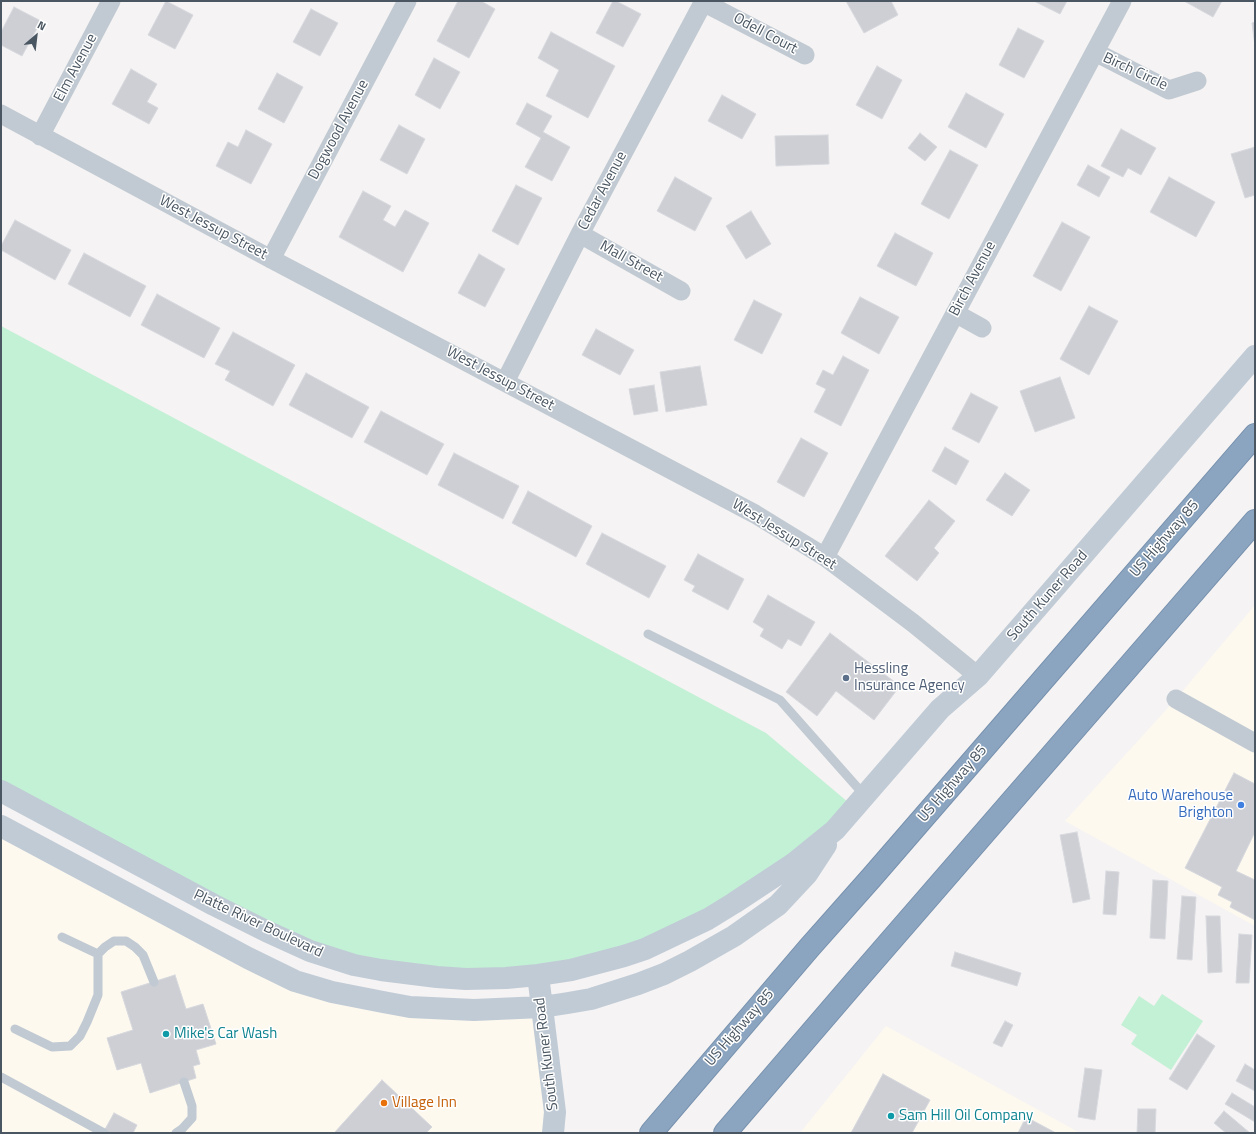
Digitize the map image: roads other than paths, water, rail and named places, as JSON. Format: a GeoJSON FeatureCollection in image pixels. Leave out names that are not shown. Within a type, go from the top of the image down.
{"type":"FeatureCollection","features":[{"type":"Feature","properties":{"kind":"highway","name":"US Highway 85"},"geometry":{"type":"LineString","coordinates":[[651,1133],[809,948],[883,865],[1255,435]]}},
{"type":"Feature","properties":{"kind":"highway"},"geometry":{"type":"LineString","coordinates":[[725,1133],[1255,521]]}},
{"type":"Feature","properties":{"kind":"street","name":"Elm Avenue"},"geometry":{"type":"LineString","coordinates":[[40,136],[111,1]]}},
{"type":"Feature","properties":{"kind":"street","name":"Dogwood Avenue"},"geometry":{"type":"LineString","coordinates":[[271,259],[407,1]]}},
{"type":"Feature","properties":{"kind":"street","name":"Birch Avenue"},"geometry":{"type":"LineString","coordinates":[[825,557],[1122,1]]}},
{"type":"Feature","properties":{"kind":"street","name":"Odell Court"},"geometry":{"type":"LineString","coordinates":[[704,2],[805,55]]}},
{"type":"Feature","properties":{"kind":"street","name":"Cedar Avenue"},"geometry":{"type":"LineString","coordinates":[[505,382],[580,234],[704,2]]}},
{"type":"Feature","properties":{"kind":"street","name":"Birch Circle"},"geometry":{"type":"LineString","coordinates":[[1094,52],[1169,90],[1198,81]]}},
{"type":"Feature","properties":{"kind":"street","name":"West Jessup Street"},"geometry":{"type":"LineString","coordinates":[[1,114],[271,259],[755,514],[825,557],[913,623],[978,676]]}},
{"type":"Feature","properties":{"kind":"street","name":"Mall Street"},"geometry":{"type":"LineString","coordinates":[[580,234],[681,290]]}},
{"type":"Feature","properties":{"kind":"street"},"geometry":{"type":"LineString","coordinates":[[955,313],[982,328]]}},
{"type":"Feature","properties":{"kind":"street","name":"South Kuner Road"},"geometry":{"type":"LineString","coordinates":[[835,830],[940,709],[978,676],[1255,356]]}},
{"type":"Feature","properties":{"kind":"street"},"geometry":{"type":"LineString","coordinates":[[1176,699],[1255,743]]}},
{"type":"Feature","properties":{"kind":"street","name":"Platte River Boulevard"},"geometry":{"type":"LineString","coordinates":[[1,791],[214,905],[288,942],[354,965],[437,978],[506,978],[538,975],[571,970],[645,949],[708,919],[734,903],[780,873],[835,830]]}},
{"type":"Feature","properties":{"kind":"street","name":"Platte River Boulevard"},"geometry":{"type":"LineString","coordinates":[[1,826],[248,958],[295,981],[354,997],[410,1007],[474,1010],[542,1007],[591,998],[638,984],[690,961],[729,939],[778,905],[817,861],[835,830]]}},
{"type":"Feature","properties":{"kind":"street","name":"South Kuner Road"},"geometry":{"type":"LineString","coordinates":[[538,975],[555,1112],[553,1133]]}},
{"type":"Feature","properties":{"kind":"lane"},"geometry":{"type":"LineString","coordinates":[[648,634],[780,700],[865,796]]}},
{"type":"Feature","properties":{"kind":"lane"},"geometry":{"type":"LineString","coordinates":[[62,937],[98,954]]}},
{"type":"Feature","properties":{"kind":"lane"},"geometry":{"type":"LineString","coordinates":[[15,1029],[52,1047],[70,1046],[80,1036],[98,995],[98,954],[114,941],[126,941],[143,955],[154,982]]}},
{"type":"Feature","properties":{"kind":"lane"},"geometry":{"type":"LineString","coordinates":[[1,1077],[104,1133]]}},
{"type":"Feature","properties":{"kind":"lane"},"geometry":{"type":"LineString","coordinates":[[176,1133],[192,1118],[192,1106],[184,1082]]}},
{"type":"Feature","properties":{"kind":"place","name":"Hessling Insurance Agency"},"geometry":{"type":"Point","coordinates":[846,678]}},
{"type":"Feature","properties":{"kind":"place","name":"Auto Warehouse Brighton"},"geometry":{"type":"Point","coordinates":[1241,805]}},
{"type":"Feature","properties":{"kind":"place","name":"Mike's Car Wash"},"geometry":{"type":"Point","coordinates":[166,1034]}},
{"type":"Feature","properties":{"kind":"place","name":"Village Inn"},"geometry":{"type":"Point","coordinates":[384,1103]}},
{"type":"Feature","properties":{"kind":"place","name":"Sam Hill Oil Company"},"geometry":{"type":"Point","coordinates":[891,1116]}}]}
